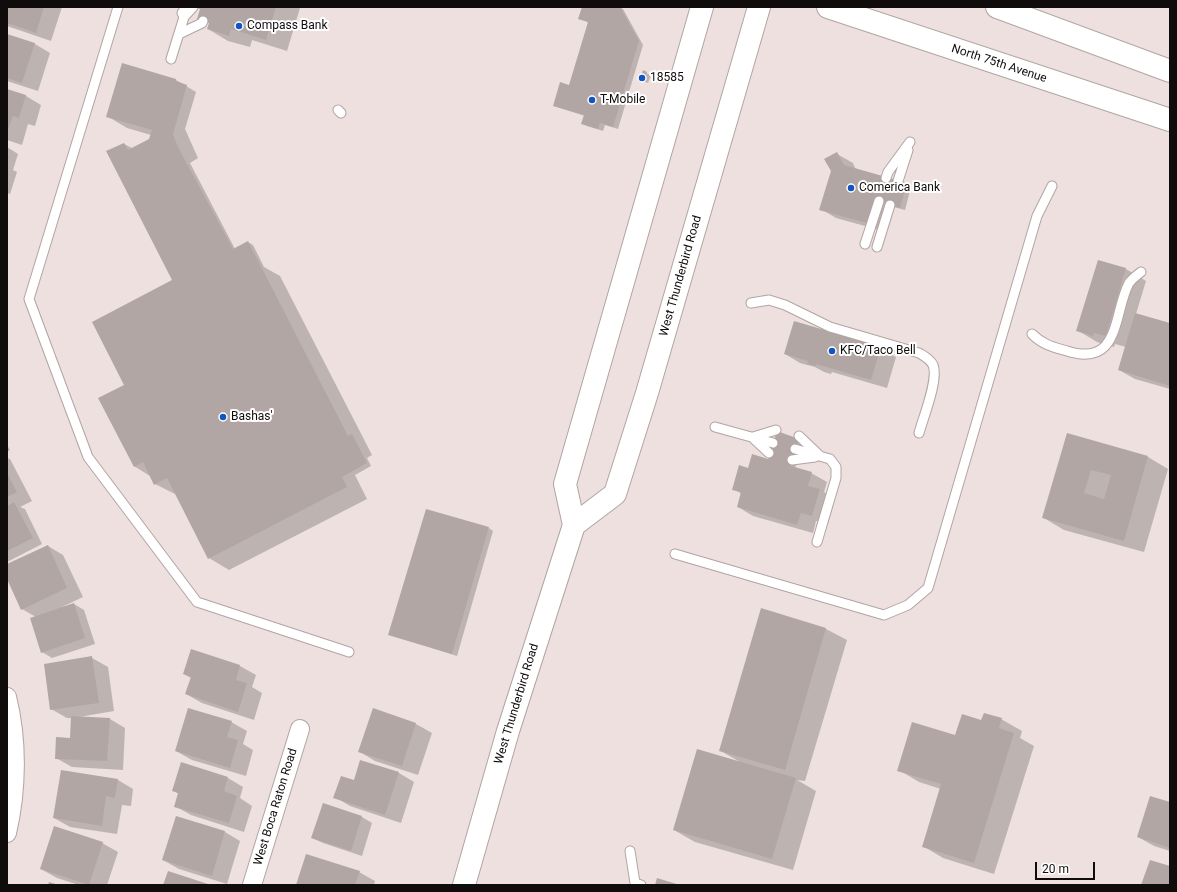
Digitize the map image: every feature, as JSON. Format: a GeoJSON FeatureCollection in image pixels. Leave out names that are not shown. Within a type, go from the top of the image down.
{"type":"FeatureCollection","features":[{"type":"Feature","properties":{"kind":"main road"},"geometry":{"type":"LineString","coordinates":[[574,525],[564,484],[702,7]]}},
{"type":"Feature","properties":{"kind":"main road","name":"West Thunderbird Road"},"geometry":{"type":"LineString","coordinates":[[464,885],[508,731],[574,525],[615,494],[647,393],[759,7]]}},
{"type":"Feature","properties":{"kind":"main road","name":"North 75th Avenue"},"geometry":{"type":"LineString","coordinates":[[828,7],[1170,120]]}},
{"type":"Feature","properties":{"kind":"main road"},"geometry":{"type":"LineString","coordinates":[[997,7],[1170,71]]}},
{"type":"Feature","properties":{"kind":"street"},"geometry":{"type":"LineString","coordinates":[[7,697],[14,745],[14,778],[13,809],[7,833]]}},
{"type":"Feature","properties":{"kind":"street","name":"West Boca Raton Road"},"geometry":{"type":"LineString","coordinates":[[252,885],[300,729]]}},
{"type":"Feature","properties":{"kind":"lane"},"geometry":{"type":"LineString","coordinates":[[118,7],[28,299],[88,457],[197,602],[350,652]]}},
{"type":"Feature","properties":{"kind":"lane"},"geometry":{"type":"LineString","coordinates":[[178,7],[184,12]]}},
{"type":"Feature","properties":{"kind":"lane"},"geometry":{"type":"LineString","coordinates":[[171,59],[184,12],[193,7]]}},
{"type":"Feature","properties":{"kind":"lane"},"geometry":{"type":"LineString","coordinates":[[179,34],[202,23],[203,21]]}},
{"type":"Feature","properties":{"kind":"lane"},"geometry":{"type":"LineString","coordinates":[[886,178],[888,172],[910,142],[898,181]]}},
{"type":"Feature","properties":{"kind":"lane"},"geometry":{"type":"LineString","coordinates":[[675,554],[884,615],[908,605],[928,588],[1038,216],[1052,186]]}},
{"type":"Feature","properties":{"kind":"lane"},"geometry":{"type":"LineString","coordinates":[[865,244],[879,201]]}},
{"type":"Feature","properties":{"kind":"lane"},"geometry":{"type":"LineString","coordinates":[[877,247],[890,205]]}},
{"type":"Feature","properties":{"kind":"lane"},"geometry":{"type":"LineString","coordinates":[[1032,334],[1041,343],[1082,356],[1099,352],[1112,337],[1130,282],[1141,272]]}},
{"type":"Feature","properties":{"kind":"lane"},"geometry":{"type":"LineString","coordinates":[[750,303],[769,300],[785,305],[830,327],[919,353],[928,359],[933,366],[935,376],[919,433]]}},
{"type":"Feature","properties":{"kind":"lane"},"geometry":{"type":"LineString","coordinates":[[715,426],[773,443]]}},
{"type":"Feature","properties":{"kind":"lane"},"geometry":{"type":"LineString","coordinates":[[753,437],[776,430]]}},
{"type":"Feature","properties":{"kind":"lane"},"geometry":{"type":"LineString","coordinates":[[799,436],[820,456]]}},
{"type":"Feature","properties":{"kind":"lane"},"geometry":{"type":"LineString","coordinates":[[753,437],[769,453]]}},
{"type":"Feature","properties":{"kind":"lane"},"geometry":{"type":"LineString","coordinates":[[795,449],[830,459],[836,467],[836,478],[817,542]]}},
{"type":"Feature","properties":{"kind":"lane"},"geometry":{"type":"LineString","coordinates":[[792,460],[820,456]]}},
{"type":"Feature","properties":{"kind":"lane"},"geometry":{"type":"LineString","coordinates":[[630,851],[638,884]]}},
{"type":"Feature","properties":{"kind":"building"},"geometry":{"type":"Polygon","coordinates":[[[7,7],[44,7],[36,33],[7,23],[7,7]]]}},
{"type":"Feature","properties":{"kind":"building","name":"Compass Bank"},"geometry":{"type":"Polygon","coordinates":[[[196,7],[276,7],[266,40],[231,29],[229,36],[207,29],[209,23],[197,19],[200,9],[196,7]]]}},
{"type":"Feature","properties":{"kind":"building"},"geometry":{"type":"Polygon","coordinates":[[[582,7],[620,7],[639,41],[613,127],[600,123],[598,129],[581,124],[584,115],[553,106],[560,82],[569,85],[588,22],[578,19],[582,7]]]}},
{"type":"Feature","properties":{"kind":"building"},"geometry":{"type":"Polygon","coordinates":[[[7,34],[35,43],[22,83],[7,78],[7,34]]]}},
{"type":"Feature","properties":{"kind":"building","name":"Bashas'"},"geometry":{"type":"Polygon","coordinates":[[[122,63],[176,79],[176,81],[187,85],[173,134],[178,147],[233,249],[248,241],[348,436],[352,434],[367,463],[342,477],[347,487],[208,559],[167,478],[154,485],[143,462],[134,467],[98,398],[124,385],[92,322],[172,280],[106,151],[124,143],[128,150],[149,139],[152,130],[106,117],[122,63]]]}},
{"type":"Feature","properties":{"kind":"building"},"geometry":{"type":"Polygon","coordinates":[[[643,70],[647,72],[643,81],[640,80],[643,70]]]}},
{"type":"Feature","properties":{"kind":"building"},"geometry":{"type":"Polygon","coordinates":[[[7,89],[26,95],[19,118],[13,116],[7,132],[7,89]]]}},
{"type":"Feature","properties":{"kind":"building","name":"Comerica Bank"},"geometry":{"type":"Polygon","coordinates":[[[837,152],[844,165],[907,183],[900,208],[874,200],[867,223],[819,210],[831,171],[824,159],[837,152]]]}},
{"type":"Feature","properties":{"kind":"building"},"geometry":{"type":"Polygon","coordinates":[[[1098,260],[1126,268],[1106,336],[1094,333],[1093,336],[1076,331],[1098,260]]]}},
{"type":"Feature","properties":{"kind":"building"},"geometry":{"type":"Polygon","coordinates":[[[1135,313],[1170,323],[1170,386],[1118,370],[1135,313]]]}},
{"type":"Feature","properties":{"kind":"building","name":"KFC/Taco Bell"},"geometry":{"type":"Polygon","coordinates":[[[794,321],[862,341],[862,339],[868,341],[867,343],[881,347],[871,380],[816,364],[816,366],[807,364],[808,361],[784,354],[794,321]]]}},
{"type":"Feature","properties":{"kind":"building"},"geometry":{"type":"Polygon","coordinates":[[[777,431],[799,439],[791,466],[812,472],[808,486],[820,489],[812,516],[801,513],[797,525],[737,507],[741,492],[732,490],[739,465],[748,468],[752,454],[768,459],[777,431]]]}},
{"type":"Feature","properties":{"kind":"building"},"geometry":{"type":"Polygon","coordinates":[[[1067,433],[1148,456],[1124,541],[1042,518],[1067,433]],[[1091,470],[1084,493],[1104,499],[1111,475],[1091,470]]]}},
{"type":"Feature","properties":{"kind":"building"},"geometry":{"type":"Polygon","coordinates":[[[7,473],[17,492],[7,497],[7,473]]]}},
{"type":"Feature","properties":{"kind":"building"},"geometry":{"type":"Polygon","coordinates":[[[14,502],[33,538],[7,551],[7,506],[14,502]]]}},
{"type":"Feature","properties":{"kind":"building"},"geometry":{"type":"Polygon","coordinates":[[[426,509],[489,527],[452,654],[388,635],[426,509]]]}},
{"type":"Feature","properties":{"kind":"building"},"geometry":{"type":"Polygon","coordinates":[[[48,545],[67,588],[21,610],[7,579],[7,564],[48,545]]]}},
{"type":"Feature","properties":{"kind":"building"},"geometry":{"type":"Polygon","coordinates":[[[74,603],[85,638],[41,653],[30,618],[74,603]]]}},
{"type":"Feature","properties":{"kind":"building"},"geometry":{"type":"Polygon","coordinates":[[[761,608],[826,628],[785,770],[719,751],[761,608]]]}},
{"type":"Feature","properties":{"kind":"building"},"geometry":{"type":"Polygon","coordinates":[[[191,649],[240,665],[236,680],[247,683],[238,712],[185,694],[191,677],[183,674],[191,649]]]}},
{"type":"Feature","properties":{"kind":"building"},"geometry":{"type":"Polygon","coordinates":[[[92,656],[99,703],[50,710],[44,664],[92,656]]]}},
{"type":"Feature","properties":{"kind":"building"},"geometry":{"type":"Polygon","coordinates":[[[188,708],[232,721],[227,737],[238,740],[230,768],[175,751],[188,708]]]}},
{"type":"Feature","properties":{"kind":"building"},"geometry":{"type":"Polygon","coordinates":[[[373,708],[416,723],[402,766],[358,752],[373,708]]]}},
{"type":"Feature","properties":{"kind":"building"},"geometry":{"type":"Polygon","coordinates":[[[984,713],[1002,718],[999,728],[1014,733],[974,863],[922,847],[941,784],[897,771],[912,722],[955,735],[962,714],[981,720],[984,713]]]}},
{"type":"Feature","properties":{"kind":"building"},"geometry":{"type":"Polygon","coordinates":[[[71,716],[110,718],[107,761],[55,759],[56,737],[70,738],[71,716]]]}},
{"type":"Feature","properties":{"kind":"building"},"geometry":{"type":"Polygon","coordinates":[[[697,749],[796,778],[772,859],[673,830],[697,749]]]}},
{"type":"Feature","properties":{"kind":"building"},"geometry":{"type":"Polygon","coordinates":[[[360,760],[399,772],[385,815],[333,798],[341,776],[354,780],[360,760]]]}},
{"type":"Feature","properties":{"kind":"building"},"geometry":{"type":"Polygon","coordinates":[[[181,762],[228,777],[224,791],[237,796],[229,823],[174,807],[178,793],[172,791],[181,762]]]}},
{"type":"Feature","properties":{"kind":"building"},"geometry":{"type":"Polygon","coordinates":[[[61,770],[118,779],[115,798],[106,796],[102,826],[53,818],[61,770]]]}},
{"type":"Feature","properties":{"kind":"building"},"geometry":{"type":"Polygon","coordinates":[[[1150,796],[1170,802],[1170,848],[1137,837],[1150,796]]]}},
{"type":"Feature","properties":{"kind":"building"},"geometry":{"type":"Polygon","coordinates":[[[323,803],[362,816],[351,851],[311,838],[323,803]]]}},
{"type":"Feature","properties":{"kind":"building"},"geometry":{"type":"Polygon","coordinates":[[[176,816],[225,831],[212,876],[162,860],[176,816]]]}},
{"type":"Feature","properties":{"kind":"building"},"geometry":{"type":"Polygon","coordinates":[[[54,826],[103,842],[89,885],[40,869],[54,826]]]}},
{"type":"Feature","properties":{"kind":"building"},"geometry":{"type":"Polygon","coordinates":[[[306,854],[360,871],[355,885],[296,885],[306,854]]]}},
{"type":"Feature","properties":{"kind":"building"},"geometry":{"type":"Polygon","coordinates":[[[1150,860],[1170,866],[1170,885],[1141,885],[1150,860]]]}},
{"type":"Feature","properties":{"kind":"building"},"geometry":{"type":"Polygon","coordinates":[[[168,871],[211,885],[163,885],[168,871]]]}},
{"type":"Feature","properties":{"kind":"building"},"geometry":{"type":"Polygon","coordinates":[[[657,878],[680,885],[655,885],[657,878]]]}},
{"type":"Feature","properties":{"kind":"building"},"geometry":{"type":"Polygon","coordinates":[[[49,882],[59,885],[48,885],[49,882]]]}},
{"type":"Feature","properties":{"kind":"place","name":"Compass Bank"},"geometry":{"type":"Point","coordinates":[239,26]}},
{"type":"Feature","properties":{"kind":"place","name":"18585"},"geometry":{"type":"Point","coordinates":[642,78]}},
{"type":"Feature","properties":{"kind":"place","name":"T-Mobile"},"geometry":{"type":"Point","coordinates":[592,100]}},
{"type":"Feature","properties":{"kind":"place","name":"Comerica Bank"},"geometry":{"type":"Point","coordinates":[851,188]}},
{"type":"Feature","properties":{"kind":"place","name":"KFC/Taco Bell"},"geometry":{"type":"Point","coordinates":[832,351]}},
{"type":"Feature","properties":{"kind":"place","name":"Bashas'"},"geometry":{"type":"Point","coordinates":[223,417]}}]}
